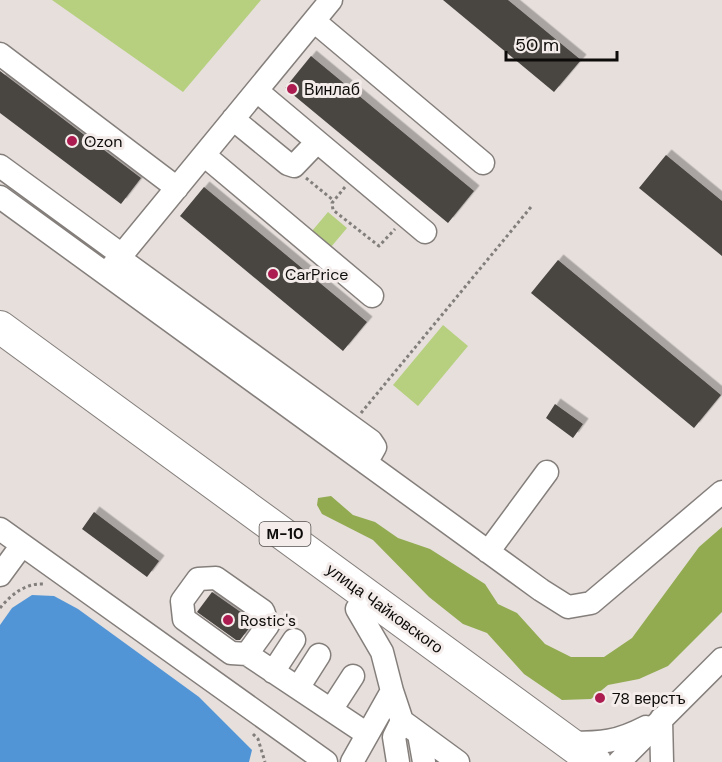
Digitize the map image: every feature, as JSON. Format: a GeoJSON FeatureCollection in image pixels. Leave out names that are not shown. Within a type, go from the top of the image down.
{"type":"FeatureCollection","features":[{"type":"Feature","properties":{"kind":"highway","name":"улица Чайковского"},"geometry":{"type":"LineString","coordinates":[[0,327],[568,752]]}},
{"type":"Feature","properties":{"kind":"highway","name":"улица Чайковского"},"geometry":{"type":"LineString","coordinates":[[0,349],[357,609],[568,752],[595,762]]}},
{"type":"Feature","properties":{"kind":"street"},"geometry":{"type":"LineString","coordinates":[[116,262],[331,0]]}},
{"type":"Feature","properties":{"kind":"street"},"geometry":{"type":"LineString","coordinates":[[314,21],[483,163]]}},
{"type":"Feature","properties":{"kind":"street"},"geometry":{"type":"LineString","coordinates":[[0,54],[177,188]]}},
{"type":"Feature","properties":{"kind":"street"},"geometry":{"type":"LineString","coordinates":[[257,91],[425,232]]}},
{"type":"Feature","properties":{"kind":"street"},"geometry":{"type":"LineString","coordinates":[[233,119],[288,165],[294,166],[317,142]]}},
{"type":"Feature","properties":{"kind":"street"},"geometry":{"type":"LineString","coordinates":[[204,155],[372,296]]}},
{"type":"Feature","properties":{"kind":"street"},"geometry":{"type":"LineString","coordinates":[[0,166],[366,463],[568,607],[579,607],[591,603],[722,492]]}},
{"type":"Feature","properties":{"kind":"street"},"geometry":{"type":"LineString","coordinates":[[0,197],[116,262],[350,426],[375,447],[366,463]]}},
{"type":"Feature","properties":{"kind":"street"},"geometry":{"type":"LineString","coordinates":[[488,552],[547,472]]}},
{"type":"Feature","properties":{"kind":"street"},"geometry":{"type":"LineString","coordinates":[[0,529],[326,762]]}},
{"type":"Feature","properties":{"kind":"street"},"geometry":{"type":"LineString","coordinates":[[0,575],[22,545]]}},
{"type":"Feature","properties":{"kind":"street"},"geometry":{"type":"LineString","coordinates":[[357,609],[382,652],[392,691],[411,727],[424,762]]}},
{"type":"Feature","properties":{"kind":"street"},"geometry":{"type":"LineString","coordinates":[[273,672],[294,640]]}},
{"type":"Feature","properties":{"kind":"street"},"geometry":{"type":"LineString","coordinates":[[212,681],[239,654],[273,672],[367,734]]}},
{"type":"Feature","properties":{"kind":"street"},"geometry":{"type":"LineString","coordinates":[[298,688],[319,655]]}},
{"type":"Feature","properties":{"kind":"street"},"geometry":{"type":"LineString","coordinates":[[619,762],[722,659]]}},
{"type":"Feature","properties":{"kind":"street"},"geometry":{"type":"LineString","coordinates":[[331,710],[353,676]]}},
{"type":"Feature","properties":{"kind":"street"},"geometry":{"type":"LineString","coordinates":[[352,762],[392,691]]}},
{"type":"Feature","properties":{"kind":"street"},"geometry":{"type":"LineString","coordinates":[[568,752],[622,739],[661,719]]}},
{"type":"Feature","properties":{"kind":"street"},"geometry":{"type":"LineString","coordinates":[[661,719],[662,762]]}},
{"type":"Feature","properties":{"kind":"street"},"geometry":{"type":"LineString","coordinates":[[411,727],[452,760]]}},
{"type":"Feature","properties":{"kind":"street"},"geometry":{"type":"LineString","coordinates":[[398,762],[394,737],[411,727]]}},
{"type":"Feature","properties":{"kind":"path"},"geometry":{"type":"LineString","coordinates":[[294,166],[334,201]]}},
{"type":"Feature","properties":{"kind":"path"},"geometry":{"type":"LineString","coordinates":[[356,174],[334,201],[331,207],[333,210],[379,246],[406,216]]}},
{"type":"Feature","properties":{"kind":"path"},"geometry":{"type":"LineString","coordinates":[[350,426],[531,207]]}},
{"type":"Feature","properties":{"kind":"green space"},"geometry":{"type":"Polygon","coordinates":[[[52,0],[261,0],[183,92],[52,0]]]}},
{"type":"Feature","properties":{"kind":"green space"},"geometry":{"type":"Polygon","coordinates":[[[328,212],[347,228],[331,247],[312,231],[328,212]]]}},
{"type":"Feature","properties":{"kind":"green space"},"geometry":{"type":"Polygon","coordinates":[[[443,325],[468,346],[418,406],[393,385],[443,325]]]}},
{"type":"Feature","properties":{"kind":"green space"},"geometry":{"type":"Polygon","coordinates":[[[331,496],[353,515],[375,522],[398,538],[430,549],[485,584],[498,604],[517,613],[545,644],[571,657],[604,657],[632,638],[699,547],[722,527],[722,612],[668,666],[639,679],[608,685],[591,699],[562,700],[524,674],[487,633],[463,624],[429,597],[373,540],[322,514],[317,505],[318,498],[331,496]]]}},
{"type":"Feature","properties":{"kind":"water"},"geometry":{"type":"Polygon","coordinates":[[[32,595],[54,596],[78,609],[199,697],[252,750],[249,762],[0,762],[0,625],[12,608],[32,595]]]}},
{"type":"Feature","properties":{"kind":"building"},"geometry":{"type":"Polygon","coordinates":[[[443,0],[508,0],[581,60],[554,92],[443,0]]]}},
{"type":"Feature","properties":{"kind":"building"},"geometry":{"type":"Polygon","coordinates":[[[311,56],[474,191],[448,223],[285,88],[311,56]]]}},
{"type":"Feature","properties":{"kind":"building"},"geometry":{"type":"Polygon","coordinates":[[[0,71],[141,178],[121,204],[0,113],[0,71]]]}},
{"type":"Feature","properties":{"kind":"building"},"geometry":{"type":"Polygon","coordinates":[[[666,155],[722,201],[722,256],[639,188],[666,155]]]}},
{"type":"Feature","properties":{"kind":"building"},"geometry":{"type":"Polygon","coordinates":[[[204,187],[367,322],[343,351],[180,216],[204,187]]]}},
{"type":"Feature","properties":{"kind":"building"},"geometry":{"type":"Polygon","coordinates":[[[558,260],[721,395],[694,428],[531,293],[558,260]]]}},
{"type":"Feature","properties":{"kind":"building"},"geometry":{"type":"Polygon","coordinates":[[[555,404],[583,424],[573,438],[546,418],[555,404]]]}},
{"type":"Feature","properties":{"kind":"building"},"geometry":{"type":"Polygon","coordinates":[[[94,512],[159,561],[147,577],[82,529],[94,512]]]}},
{"type":"Feature","properties":{"kind":"building"},"geometry":{"type":"Polygon","coordinates":[[[212,592],[252,620],[253,623],[240,640],[236,640],[197,612],[212,592]]]}},
{"type":"Feature","properties":{"kind":"place","name":"Винлаб"},"geometry":{"type":"Point","coordinates":[292,89]}},
{"type":"Feature","properties":{"kind":"place","name":"Ozon"},"geometry":{"type":"Point","coordinates":[72,141]}},
{"type":"Feature","properties":{"kind":"place","name":"CarPrice"},"geometry":{"type":"Point","coordinates":[273,274]}},
{"type":"Feature","properties":{"kind":"place","name":"Rostic's"},"geometry":{"type":"Point","coordinates":[228,620]}},
{"type":"Feature","properties":{"kind":"place","name":"78 верстъ"},"geometry":{"type":"Point","coordinates":[600,698]}}]}
